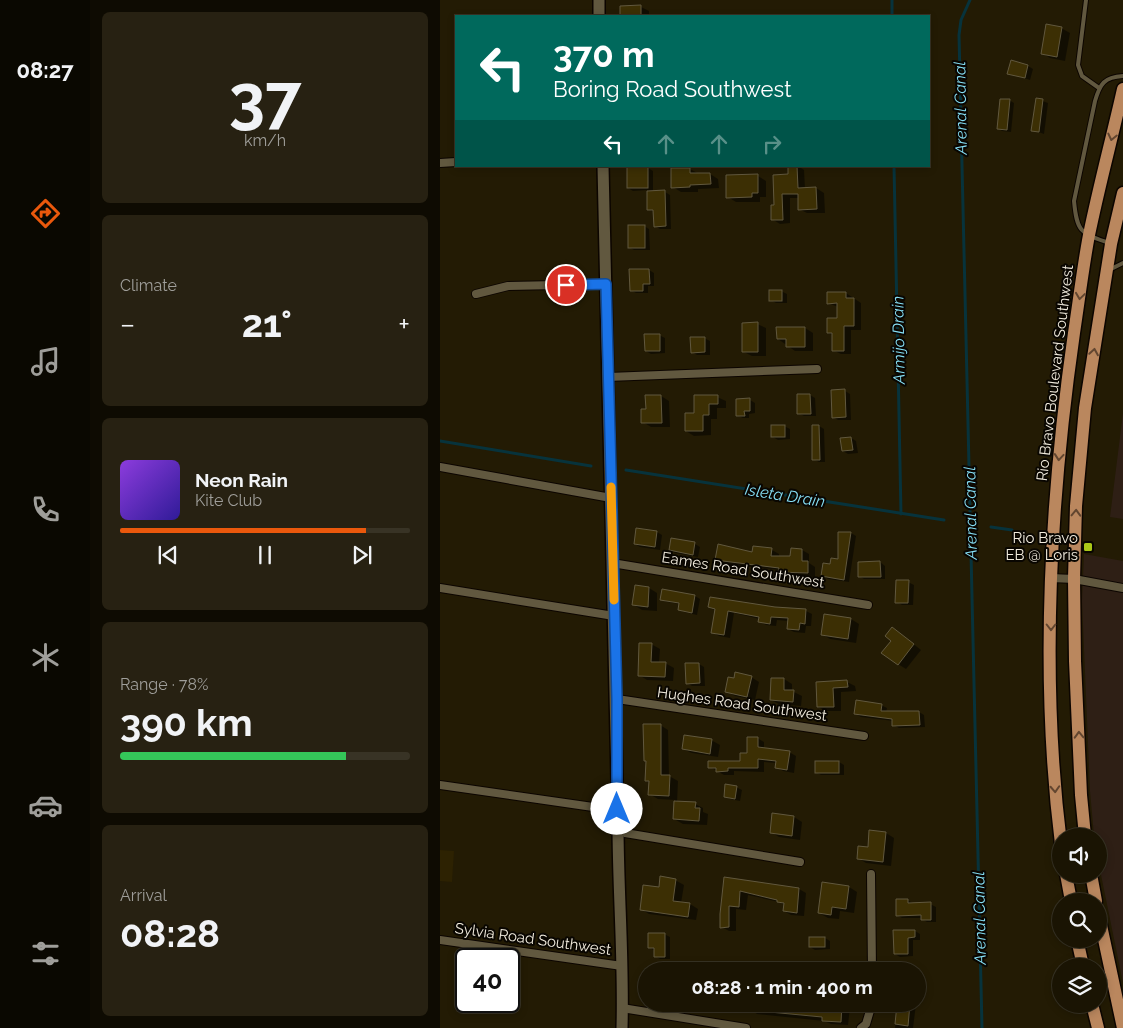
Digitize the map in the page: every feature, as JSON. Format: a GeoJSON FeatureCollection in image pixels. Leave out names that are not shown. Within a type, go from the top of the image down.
{"type":"FeatureCollection","features":[{"type":"Feature","properties":{"kind":"main road","name":"Rio Bravo Boulevard Southwest"},"geometry":{"type":"LineString","coordinates":[[1059,828],[1050,710],[1051,578],[1063,408],[1089,236],[1123,89]]}},
{"type":"Feature","properties":{"kind":"main road"},"geometry":{"type":"LineString","coordinates":[[1084,828],[1075,661],[1074,579],[1076,506],[1085,408],[1111,244],[1120,223],[1123,193]]}},
{"type":"Feature","properties":{"kind":"main road"},"geometry":{"type":"LineString","coordinates":[[1106,948],[1123,1028]]}},
{"type":"Feature","properties":{"kind":"main road"},"geometry":{"type":"LineString","coordinates":[[1094,1013],[1098,1028]]}},
{"type":"Feature","properties":{"kind":"street"},"geometry":{"type":"LineString","coordinates":[[599,0],[599,15]]}},
{"type":"Feature","properties":{"kind":"street"},"geometry":{"type":"LineString","coordinates":[[440,162],[455,162]]}},
{"type":"Feature","properties":{"kind":"street"},"geometry":{"type":"LineString","coordinates":[[603,167],[617,699],[622,1028]]}},
{"type":"Feature","properties":{"kind":"street"},"geometry":{"type":"LineString","coordinates":[[476,294],[508,286],[606,284]]}},
{"type":"Feature","properties":{"kind":"street"},"geometry":{"type":"LineString","coordinates":[[608,377],[817,368]]}},
{"type":"Feature","properties":{"kind":"street"},"geometry":{"type":"LineString","coordinates":[[440,467],[611,498]]}},
{"type":"Feature","properties":{"kind":"street","name":"Eames Road Southwest"},"geometry":{"type":"LineString","coordinates":[[612,563],[868,605]]}},
{"type":"Feature","properties":{"kind":"street"},"geometry":{"type":"LineString","coordinates":[[1051,578],[1074,579],[1123,588]]}},
{"type":"Feature","properties":{"kind":"street"},"geometry":{"type":"LineString","coordinates":[[440,588],[614,616]]}},
{"type":"Feature","properties":{"kind":"street","name":"Hughes Road Southwest"},"geometry":{"type":"LineString","coordinates":[[617,699],[864,736]]}},
{"type":"Feature","properties":{"kind":"street"},"geometry":{"type":"LineString","coordinates":[[440,785],[593,807],[626,834],[800,862]]}},
{"type":"Feature","properties":{"kind":"street"},"geometry":{"type":"LineString","coordinates":[[871,874],[872,962]]}},
{"type":"Feature","properties":{"kind":"street","name":"Sylvia Road Southwest"},"geometry":{"type":"LineString","coordinates":[[440,940],[622,966]]}},
{"type":"Feature","properties":{"kind":"street"},"geometry":{"type":"LineString","coordinates":[[622,1008],[746,1028]]}},
{"type":"Feature","properties":{"kind":"street"},"geometry":{"type":"LineString","coordinates":[[861,1028],[866,1024],[870,1012]]}},
{"type":"Feature","properties":{"kind":"lane"},"geometry":{"type":"LineString","coordinates":[[1086,0],[1078,65],[1082,76],[1099,88]]}},
{"type":"Feature","properties":{"kind":"lane"},"geometry":{"type":"LineString","coordinates":[[1111,244],[1089,236],[1080,230],[1075,218],[1074,202],[1099,88],[1112,77],[1123,76]]}},
{"type":"Feature","properties":{"kind":"lane"},"geometry":{"type":"LineString","coordinates":[[1107,272],[1123,263]]}},
{"type":"Feature","properties":{"kind":"shaded area"},"geometry":{"type":"Polygon","coordinates":[[[1123,413],[1123,519],[1110,517],[1123,413]]]}},
{"type":"Feature","properties":{"kind":"shaded area"},"geometry":{"type":"Polygon","coordinates":[[[1084,554],[1123,561],[1123,983],[1107,904],[1107,893],[1105,893],[1103,883],[1107,883],[1107,828],[1093,828],[1082,601],[1084,554]]]}},
{"type":"Feature","properties":{"kind":"shaded area"},"geometry":{"type":"Polygon","coordinates":[[[440,850],[454,851],[452,882],[440,881],[440,850]]]}},
{"type":"Feature","properties":{"kind":"building"},"geometry":{"type":"Polygon","coordinates":[[[641,5],[641,15],[620,15],[620,6],[641,5]]]}},
{"type":"Feature","properties":{"kind":"building"},"geometry":{"type":"Polygon","coordinates":[[[1046,24],[1062,27],[1057,57],[1041,54],[1046,24]]]}},
{"type":"Feature","properties":{"kind":"building"},"geometry":{"type":"Polygon","coordinates":[[[1011,60],[1028,65],[1025,78],[1007,74],[1011,60]]]}},
{"type":"Feature","properties":{"kind":"building"},"geometry":{"type":"Polygon","coordinates":[[[1036,98],[1043,99],[1039,132],[1031,131],[1036,98]]]}},
{"type":"Feature","properties":{"kind":"building"},"geometry":{"type":"Polygon","coordinates":[[[1000,99],[1010,99],[1007,130],[997,129],[1000,99]]]}},
{"type":"Feature","properties":{"kind":"building"},"geometry":{"type":"Polygon","coordinates":[[[627,167],[648,167],[648,188],[627,188],[627,167]]]}},
{"type":"Feature","properties":{"kind":"building"},"geometry":{"type":"Polygon","coordinates":[[[788,167],[797,167],[798,188],[816,187],[817,209],[798,210],[798,194],[782,194],[783,220],[771,220],[771,205],[774,205],[773,175],[788,174],[788,167]]]}},
{"type":"Feature","properties":{"kind":"building"},"geometry":{"type":"Polygon","coordinates":[[[671,168],[690,168],[690,173],[710,173],[711,184],[671,188],[671,168]]]}},
{"type":"Feature","properties":{"kind":"building"},"geometry":{"type":"Polygon","coordinates":[[[758,174],[758,193],[752,193],[752,197],[726,198],[726,175],[758,174]]]}},
{"type":"Feature","properties":{"kind":"building"},"geometry":{"type":"Polygon","coordinates":[[[665,190],[666,226],[654,227],[653,210],[647,210],[647,191],[665,190]]]}},
{"type":"Feature","properties":{"kind":"building"},"geometry":{"type":"Polygon","coordinates":[[[628,225],[645,225],[645,248],[628,248],[628,225]]]}},
{"type":"Feature","properties":{"kind":"building"},"geometry":{"type":"Polygon","coordinates":[[[629,269],[649,269],[650,284],[643,284],[643,291],[630,291],[629,269]]]}},
{"type":"Feature","properties":{"kind":"building"},"geometry":{"type":"Polygon","coordinates":[[[769,290],[782,290],[782,301],[769,301],[769,290]]]}},
{"type":"Feature","properties":{"kind":"building"},"geometry":{"type":"Polygon","coordinates":[[[827,292],[846,292],[846,298],[854,298],[854,326],[844,326],[844,351],[832,351],[832,333],[827,333],[827,318],[837,318],[837,303],[827,304],[827,292]]]}},
{"type":"Feature","properties":{"kind":"building"},"geometry":{"type":"Polygon","coordinates":[[[758,322],[758,352],[742,352],[742,323],[758,322]]]}},
{"type":"Feature","properties":{"kind":"building"},"geometry":{"type":"Polygon","coordinates":[[[776,327],[805,327],[805,347],[786,347],[786,339],[777,339],[776,327]]]}},
{"type":"Feature","properties":{"kind":"building"},"geometry":{"type":"Polygon","coordinates":[[[644,334],[660,334],[660,351],[645,351],[644,334]]]}},
{"type":"Feature","properties":{"kind":"building"},"geometry":{"type":"Polygon","coordinates":[[[690,337],[705,337],[705,352],[691,353],[690,337]]]}},
{"type":"Feature","properties":{"kind":"building"},"geometry":{"type":"Polygon","coordinates":[[[845,389],[846,417],[832,418],[831,390],[845,389]]]}},
{"type":"Feature","properties":{"kind":"building"},"geometry":{"type":"Polygon","coordinates":[[[797,394],[810,394],[811,414],[797,414],[797,394]]]}},
{"type":"Feature","properties":{"kind":"building"},"geometry":{"type":"Polygon","coordinates":[[[645,395],[661,395],[662,423],[641,423],[641,409],[646,409],[645,395]]]}},
{"type":"Feature","properties":{"kind":"building"},"geometry":{"type":"Polygon","coordinates":[[[694,395],[718,395],[718,404],[709,404],[709,415],[703,415],[703,431],[685,431],[685,413],[694,413],[694,395]]]}},
{"type":"Feature","properties":{"kind":"building"},"geometry":{"type":"Polygon","coordinates":[[[750,398],[750,411],[744,411],[745,416],[736,416],[736,399],[750,398]]]}},
{"type":"Feature","properties":{"kind":"building"},"geometry":{"type":"Polygon","coordinates":[[[771,425],[785,425],[785,437],[771,437],[771,425]]]}},
{"type":"Feature","properties":{"kind":"building"},"geometry":{"type":"Polygon","coordinates":[[[812,425],[819,425],[820,460],[812,460],[812,425]]]}},
{"type":"Feature","properties":{"kind":"building"},"geometry":{"type":"Polygon","coordinates":[[[851,437],[853,450],[842,451],[840,438],[851,437]]]}},
{"type":"Feature","properties":{"kind":"building"},"geometry":{"type":"Polygon","coordinates":[[[636,528],[657,531],[655,547],[634,544],[636,528]]]}},
{"type":"Feature","properties":{"kind":"building"},"geometry":{"type":"Polygon","coordinates":[[[838,532],[851,532],[844,580],[821,576],[823,563],[830,564],[831,558],[838,559],[838,532]]]}},
{"type":"Feature","properties":{"kind":"building"},"geometry":{"type":"Polygon","coordinates":[[[671,538],[695,542],[693,555],[669,550],[671,538]]]}},
{"type":"Feature","properties":{"kind":"building"},"geometry":{"type":"Polygon","coordinates":[[[718,544],[752,552],[753,546],[772,548],[771,556],[790,556],[791,548],[802,549],[802,561],[808,561],[808,573],[778,572],[779,568],[715,560],[718,544]]]}},
{"type":"Feature","properties":{"kind":"building"},"geometry":{"type":"Polygon","coordinates":[[[880,561],[881,577],[858,577],[858,562],[880,561]]]}},
{"type":"Feature","properties":{"kind":"building"},"geometry":{"type":"Polygon","coordinates":[[[896,580],[909,580],[908,603],[895,603],[896,580]]]}},
{"type":"Feature","properties":{"kind":"building"},"geometry":{"type":"Polygon","coordinates":[[[635,585],[649,587],[648,607],[632,605],[635,585]]]}},
{"type":"Feature","properties":{"kind":"building"},"geometry":{"type":"Polygon","coordinates":[[[662,589],[695,595],[692,613],[678,610],[679,603],[660,600],[662,589]]]}},
{"type":"Feature","properties":{"kind":"building"},"geometry":{"type":"Polygon","coordinates":[[[710,597],[775,607],[806,609],[805,624],[800,623],[799,630],[787,629],[788,618],[771,617],[770,624],[758,622],[759,617],[728,611],[724,635],[711,633],[715,609],[708,607],[710,597]]]}},
{"type":"Feature","properties":{"kind":"building"},"geometry":{"type":"Polygon","coordinates":[[[824,614],[851,618],[848,639],[821,635],[824,614]]]}},
{"type":"Feature","properties":{"kind":"building"},"geometry":{"type":"Polygon","coordinates":[[[892,627],[914,644],[898,665],[881,653],[891,641],[885,636],[892,627]]]}},
{"type":"Feature","properties":{"kind":"building"},"geometry":{"type":"Polygon","coordinates":[[[639,643],[652,643],[651,662],[666,662],[665,677],[638,676],[639,643]]]}},
{"type":"Feature","properties":{"kind":"building"},"geometry":{"type":"Polygon","coordinates":[[[685,663],[699,663],[700,683],[686,684],[685,663]]]}},
{"type":"Feature","properties":{"kind":"building"},"geometry":{"type":"Polygon","coordinates":[[[735,672],[752,676],[747,697],[725,692],[728,677],[734,678],[735,672]]]}},
{"type":"Feature","properties":{"kind":"building"},"geometry":{"type":"Polygon","coordinates":[[[771,678],[784,678],[784,690],[794,690],[793,702],[770,700],[771,678]]]}},
{"type":"Feature","properties":{"kind":"building"},"geometry":{"type":"Polygon","coordinates":[[[847,680],[848,687],[833,688],[834,707],[817,707],[816,682],[847,680]]]}},
{"type":"Feature","properties":{"kind":"building"},"geometry":{"type":"Polygon","coordinates":[[[856,700],[882,704],[881,711],[919,711],[920,725],[892,726],[892,719],[854,714],[856,700]]]}},
{"type":"Feature","properties":{"kind":"building"},"geometry":{"type":"Polygon","coordinates":[[[643,724],[661,724],[661,775],[670,775],[669,796],[648,795],[649,781],[645,781],[646,761],[644,761],[643,724]]]}},
{"type":"Feature","properties":{"kind":"building"},"geometry":{"type":"Polygon","coordinates":[[[684,735],[712,739],[710,754],[682,749],[684,735]]]}},
{"type":"Feature","properties":{"kind":"building"},"geometry":{"type":"Polygon","coordinates":[[[747,737],[758,737],[758,747],[790,751],[787,770],[775,768],[776,761],[758,759],[758,768],[728,768],[728,771],[716,772],[716,768],[708,768],[708,761],[740,761],[740,753],[747,753],[747,737]]]}},
{"type":"Feature","properties":{"kind":"building"},"geometry":{"type":"Polygon","coordinates":[[[815,761],[839,761],[839,773],[815,773],[815,761]]]}},
{"type":"Feature","properties":{"kind":"building"},"geometry":{"type":"Polygon","coordinates":[[[725,784],[737,786],[735,799],[724,797],[725,784]]]}},
{"type":"Feature","properties":{"kind":"building"},"geometry":{"type":"Polygon","coordinates":[[[674,801],[696,802],[695,808],[700,808],[699,821],[673,819],[674,801]]]}},
{"type":"Feature","properties":{"kind":"building"},"geometry":{"type":"Polygon","coordinates":[[[772,813],[794,816],[792,836],[770,833],[772,813]]]}},
{"type":"Feature","properties":{"kind":"building"},"geometry":{"type":"Polygon","coordinates":[[[869,830],[886,832],[883,862],[857,859],[858,846],[868,847],[869,830]]]}},
{"type":"Feature","properties":{"kind":"building"},"geometry":{"type":"Polygon","coordinates":[[[660,876],[676,879],[673,901],[690,903],[688,917],[640,910],[643,885],[659,887],[660,876]]]}},
{"type":"Feature","properties":{"kind":"building"},"geometry":{"type":"Polygon","coordinates":[[[724,877],[799,888],[797,913],[783,911],[784,903],[777,902],[777,900],[740,891],[739,907],[729,906],[729,927],[720,928],[724,877]]]}},
{"type":"Feature","properties":{"kind":"building"},"geometry":{"type":"Polygon","coordinates":[[[822,882],[849,886],[846,909],[832,907],[831,915],[818,913],[822,882]]]}},
{"type":"Feature","properties":{"kind":"building"},"geometry":{"type":"Polygon","coordinates":[[[896,899],[908,899],[908,903],[931,902],[931,920],[921,920],[921,915],[896,916],[896,899]]]}},
{"type":"Feature","properties":{"kind":"building"},"geometry":{"type":"Polygon","coordinates":[[[893,930],[915,930],[915,937],[908,938],[908,954],[894,954],[893,930]]]}},
{"type":"Feature","properties":{"kind":"building"},"geometry":{"type":"Polygon","coordinates":[[[648,933],[665,933],[665,957],[654,957],[654,948],[648,948],[648,933]]]}},
{"type":"Feature","properties":{"kind":"building"},"geometry":{"type":"Polygon","coordinates":[[[809,937],[825,937],[825,947],[809,947],[809,937]]]}},
{"type":"Feature","properties":{"kind":"building"},"geometry":{"type":"Polygon","coordinates":[[[770,1012],[842,1012],[841,1022],[822,1021],[822,1017],[770,1012]]]}},
{"type":"Feature","properties":{"kind":"building"},"geometry":{"type":"Polygon","coordinates":[[[896,1012],[909,1012],[908,1026],[895,1024],[896,1012]]]}},
{"type":"Feature","properties":{"kind":"waterway","name":"Armijo Drain"},"geometry":{"type":"LineString","coordinates":[[892,0],[892,15]]}},
{"type":"Feature","properties":{"kind":"waterway","name":"Arenal Canal"},"geometry":{"type":"LineString","coordinates":[[970,0],[961,20],[959,35],[982,1028]]}},
{"type":"Feature","properties":{"kind":"waterway","name":"Armijo Drain"},"geometry":{"type":"LineString","coordinates":[[894,167],[901,514]]}},
{"type":"Feature","properties":{"kind":"waterway","name":"Isleta Drain"},"geometry":{"type":"LineString","coordinates":[[440,441],[591,466]]}},
{"type":"Feature","properties":{"kind":"waterway","name":"Isleta Drain"},"geometry":{"type":"LineString","coordinates":[[626,470],[944,520]]}},
{"type":"Feature","properties":{"kind":"waterway","name":"Isleta Drain"},"geometry":{"type":"LineString","coordinates":[[991,527],[1012,530]]}},
{"type":"Feature","properties":{"kind":"slow traffic"},"geometry":{"type":"LineString","coordinates":[[611,487],[614,600]]}},
{"type":"Feature","properties":{"kind":"place","name":"Rio Bravo EB @ Loris"},"geometry":{"type":"Point","coordinates":[1088,547]}},
{"type":"Feature","properties":{"kind":"route"},"geometry":{"type":"LineString","coordinates":[[566,285],[606,284],[617,699],[617,809]]}}]}
